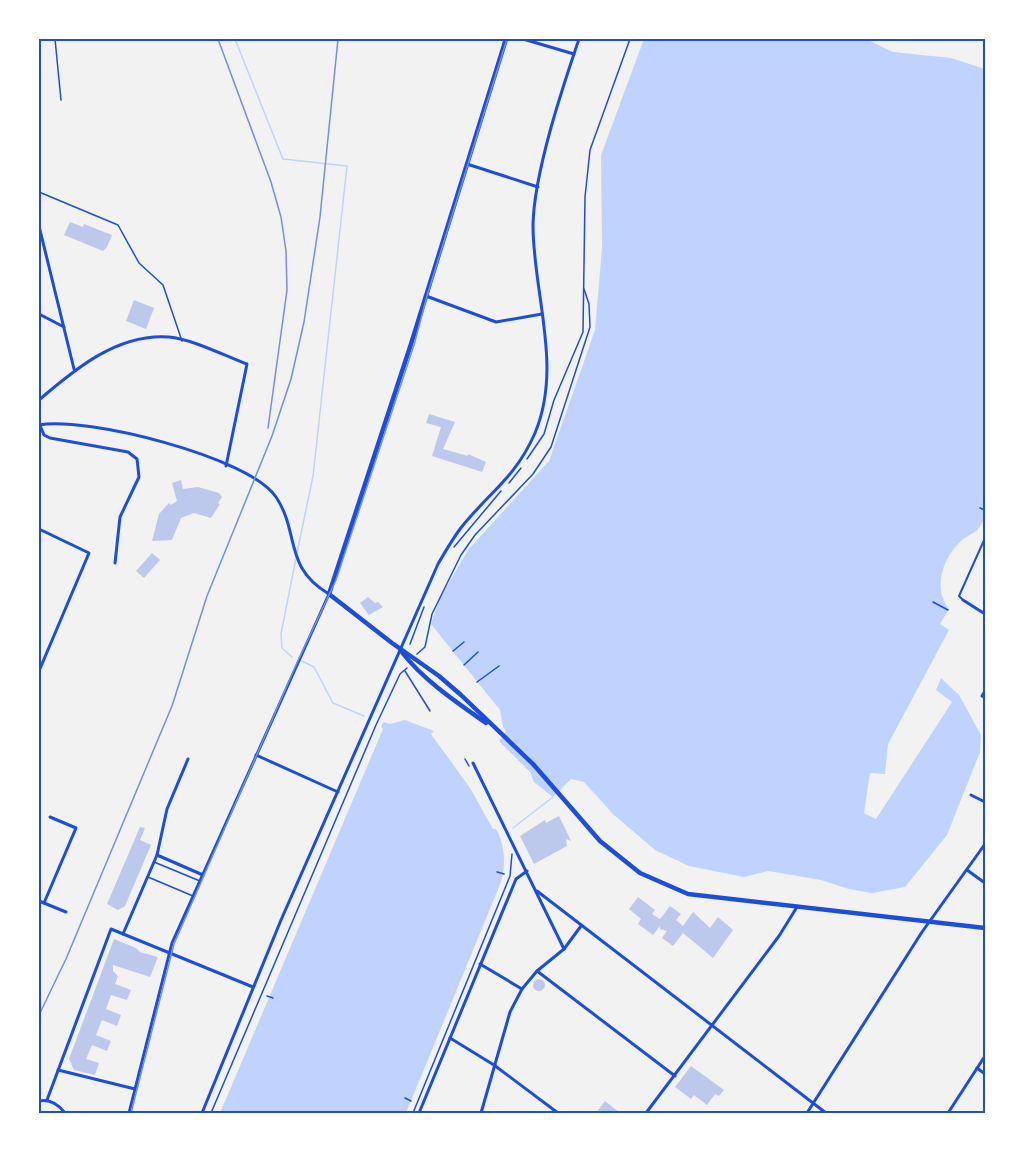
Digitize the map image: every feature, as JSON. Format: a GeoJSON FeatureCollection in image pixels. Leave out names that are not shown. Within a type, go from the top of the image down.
{"type":"FeatureCollection","features":[{"type":"Feature","properties":{"kind":"main road"},"geometry":{"type":"LineString","coordinates":[[506,39],[381,439],[329,594],[439,676],[559,792],[613,854],[640,873],[688,894],[985,928]]}},
{"type":"Feature","properties":{"kind":"main road"},"geometry":{"type":"LineString","coordinates":[[400,649],[411,664],[457,703],[496,729]]}},
{"type":"Feature","properties":{"kind":"street"},"geometry":{"type":"LineString","coordinates":[[523,39],[574,54]]}},
{"type":"Feature","properties":{"kind":"street"},"geometry":{"type":"LineString","coordinates":[[202,1113],[253,987],[438,564],[461,528],[513,474],[535,432],[547,388],[542,314],[536,280],[533,223],[538,187],[579,39]]}},
{"type":"Feature","properties":{"kind":"street"},"geometry":{"type":"LineString","coordinates":[[467,164],[538,187]]}},
{"type":"Feature","properties":{"kind":"street"},"geometry":{"type":"LineString","coordinates":[[39,226],[74,369]]}},
{"type":"Feature","properties":{"kind":"street"},"geometry":{"type":"LineString","coordinates":[[424,296],[496,322],[542,314]]}},
{"type":"Feature","properties":{"kind":"street"},"geometry":{"type":"LineString","coordinates":[[39,314],[64,327]]}},
{"type":"Feature","properties":{"kind":"street"},"geometry":{"type":"LineString","coordinates":[[39,400],[74,369],[104,351],[121,345],[169,337],[182,341],[247,364],[226,466]]}},
{"type":"Feature","properties":{"kind":"street"},"geometry":{"type":"LineString","coordinates":[[115,563],[120,518],[139,477],[138,459],[128,452],[50,438],[44,435],[39,424],[66,424],[152,439],[226,466],[265,485],[276,497],[297,559],[309,581],[329,594],[169,953],[129,1113]]}},
{"type":"Feature","properties":{"kind":"street"},"geometry":{"type":"LineString","coordinates":[[39,529],[89,553],[39,671]]}},
{"type":"Feature","properties":{"kind":"street"},"geometry":{"type":"LineString","coordinates":[[985,538],[959,596],[985,614]]}},
{"type":"Feature","properties":{"kind":"street"},"geometry":{"type":"LineString","coordinates":[[985,691],[982,696],[985,697]]}},
{"type":"Feature","properties":{"kind":"street"},"geometry":{"type":"LineString","coordinates":[[256,755],[338,792]]}},
{"type":"Feature","properties":{"kind":"street"},"geometry":{"type":"LineString","coordinates":[[123,934],[157,855],[167,808],[188,759]]}},
{"type":"Feature","properties":{"kind":"street"},"geometry":{"type":"LineString","coordinates":[[472,763],[564,949]]}},
{"type":"Feature","properties":{"kind":"street"},"geometry":{"type":"LineString","coordinates":[[970,795],[985,802]]}},
{"type":"Feature","properties":{"kind":"street"},"geometry":{"type":"LineString","coordinates":[[44,903],[76,828],[50,817]]}},
{"type":"Feature","properties":{"kind":"street"},"geometry":{"type":"LineString","coordinates":[[807,1113],[929,923],[985,844]]}},
{"type":"Feature","properties":{"kind":"street"},"geometry":{"type":"LineString","coordinates":[[157,855],[203,875]]}},
{"type":"Feature","properties":{"kind":"street"},"geometry":{"type":"LineString","coordinates":[[967,870],[985,883]]}},
{"type":"Feature","properties":{"kind":"street"},"geometry":{"type":"LineString","coordinates":[[419,1113],[516,879],[527,871]]}},
{"type":"Feature","properties":{"kind":"street"},"geometry":{"type":"LineString","coordinates":[[537,891],[826,1113]]}},
{"type":"Feature","properties":{"kind":"street"},"geometry":{"type":"LineString","coordinates":[[39,901],[66,912]]}},
{"type":"Feature","properties":{"kind":"street"},"geometry":{"type":"LineString","coordinates":[[646,1113],[779,936],[797,907]]}},
{"type":"Feature","properties":{"kind":"street"},"geometry":{"type":"LineString","coordinates":[[481,1113],[510,1011],[522,989],[537,970],[564,949],[581,926]]}},
{"type":"Feature","properties":{"kind":"street"},"geometry":{"type":"LineString","coordinates":[[47,1100],[111,929],[253,987]]}},
{"type":"Feature","properties":{"kind":"street"},"geometry":{"type":"LineString","coordinates":[[480,964],[522,989]]}},
{"type":"Feature","properties":{"kind":"street"},"geometry":{"type":"LineString","coordinates":[[537,970],[675,1076]]}},
{"type":"Feature","properties":{"kind":"street"},"geometry":{"type":"LineString","coordinates":[[450,1038],[494,1065],[558,1113]]}},
{"type":"Feature","properties":{"kind":"street"},"geometry":{"type":"LineString","coordinates":[[948,1113],[985,1056]]}},
{"type":"Feature","properties":{"kind":"street"},"geometry":{"type":"LineString","coordinates":[[977,1068],[985,1074]]}},
{"type":"Feature","properties":{"kind":"street"},"geometry":{"type":"LineString","coordinates":[[58,1070],[135,1089]]}},
{"type":"Feature","properties":{"kind":"street"},"geometry":{"type":"LineString","coordinates":[[39,1101],[47,1100],[65,1113]]}},
{"type":"Feature","properties":{"kind":"lane"},"geometry":{"type":"LineString","coordinates":[[39,192],[118,225],[139,263],[163,285],[182,341]]}},
{"type":"Feature","properties":{"kind":"lane"},"geometry":{"type":"LineString","coordinates":[[154,862],[200,882]]}},
{"type":"Feature","properties":{"kind":"lane"},"geometry":{"type":"LineString","coordinates":[[148,877],[194,896]]}},
{"type":"Feature","properties":{"kind":"path"},"geometry":{"type":"LineString","coordinates":[[55,39],[61,100]]}},
{"type":"Feature","properties":{"kind":"path"},"geometry":{"type":"LineString","coordinates":[[527,459],[544,434],[554,400],[583,332],[585,197],[590,150],[630,39]]}},
{"type":"Feature","properties":{"kind":"path"},"geometry":{"type":"LineString","coordinates":[[508,483],[521,467]]}},
{"type":"Feature","properties":{"kind":"path"},"geometry":{"type":"LineString","coordinates":[[450,552],[501,491]]}},
{"type":"Feature","properties":{"kind":"path"},"geometry":{"type":"LineString","coordinates":[[980,508],[985,510]]}},
{"type":"Feature","properties":{"kind":"path"},"geometry":{"type":"LineString","coordinates":[[933,602],[948,610]]}},
{"type":"Feature","properties":{"kind":"path"},"geometry":{"type":"LineString","coordinates":[[410,644],[420,624],[425,604]]}},
{"type":"Feature","properties":{"kind":"path"},"geometry":{"type":"LineString","coordinates":[[418,652],[425,647],[428,633]]}},
{"type":"Feature","properties":{"kind":"path"},"geometry":{"type":"LineString","coordinates":[[453,651],[464,642]]}},
{"type":"Feature","properties":{"kind":"path"},"geometry":{"type":"LineString","coordinates":[[464,664],[478,652]]}},
{"type":"Feature","properties":{"kind":"path"},"geometry":{"type":"LineString","coordinates":[[477,682],[499,666]]}},
{"type":"Feature","properties":{"kind":"path"},"geometry":{"type":"LineString","coordinates":[[212,1113],[304,892],[400,674],[405,671],[410,676],[414,688],[430,711]]}},
{"type":"Feature","properties":{"kind":"path"},"geometry":{"type":"LineString","coordinates":[[465,759],[470,768]]}},
{"type":"Feature","properties":{"kind":"path"},"geometry":{"type":"LineString","coordinates":[[413,1113],[510,876],[512,851]]}},
{"type":"Feature","properties":{"kind":"path"},"geometry":{"type":"LineString","coordinates":[[497,872],[504,874]]}},
{"type":"Feature","properties":{"kind":"path"},"geometry":{"type":"LineString","coordinates":[[267,996],[273,998]]}},
{"type":"Feature","properties":{"kind":"path"},"geometry":{"type":"LineString","coordinates":[[405,1098],[411,1101]]}},
{"type":"Feature","properties":{"kind":"water"},"geometry":{"type":"Polygon","coordinates":[[[644,39],[866,39],[893,52],[951,58],[985,69],[985,517],[976,531],[963,539],[953,550],[944,566],[941,593],[949,609],[940,624],[949,630],[888,744],[885,774],[870,773],[864,813],[876,819],[952,702],[936,690],[941,678],[959,695],[981,735],[980,752],[947,835],[905,887],[872,893],[849,889],[821,880],[768,871],[744,877],[689,866],[655,850],[613,814],[584,782],[571,779],[553,797],[534,782],[530,772],[499,741],[506,731],[500,710],[431,624],[439,600],[468,550],[549,461],[595,330],[602,248],[601,155],[644,39]]]}},
{"type":"Feature","properties":{"kind":"water"},"geometry":{"type":"Polygon","coordinates":[[[405,720],[434,731],[431,734],[470,788],[493,829],[496,829],[503,848],[504,862],[501,882],[406,1113],[220,1113],[383,729],[381,727],[383,722],[390,724],[405,720]]]}},
{"type":"Feature","properties":{"kind":"building"},"geometry":{"type":"Polygon","coordinates":[[[70,222],[83,227],[84,224],[112,235],[107,247],[103,251],[64,235],[70,222]]]}},
{"type":"Feature","properties":{"kind":"building"},"geometry":{"type":"Polygon","coordinates":[[[134,300],[154,308],[146,329],[126,321],[134,300]]]}},
{"type":"Feature","properties":{"kind":"building"},"geometry":{"type":"Polygon","coordinates":[[[429,414],[455,422],[443,449],[468,456],[468,454],[486,462],[482,472],[432,456],[441,427],[426,423],[429,414]]]}},
{"type":"Feature","properties":{"kind":"building"},"geometry":{"type":"Polygon","coordinates":[[[181,480],[183,489],[198,487],[219,493],[222,497],[218,503],[220,504],[211,518],[194,513],[181,518],[172,540],[152,541],[159,514],[169,503],[171,505],[177,501],[172,483],[181,480]]]}},
{"type":"Feature","properties":{"kind":"building"},"geometry":{"type":"Polygon","coordinates":[[[152,553],[160,560],[144,578],[136,571],[152,553]]]}},
{"type":"Feature","properties":{"kind":"building"},"geometry":{"type":"Polygon","coordinates":[[[368,597],[383,607],[369,615],[360,603],[368,597]]]}},
{"type":"Feature","properties":{"kind":"building"},"geometry":{"type":"Polygon","coordinates":[[[559,816],[571,841],[566,839],[567,846],[534,864],[520,836],[545,820],[546,823],[559,816]]]}},
{"type":"Feature","properties":{"kind":"building"},"geometry":{"type":"Polygon","coordinates":[[[140,827],[145,828],[140,840],[151,845],[125,906],[118,910],[107,904],[140,827]]]}},
{"type":"Feature","properties":{"kind":"building"},"geometry":{"type":"Polygon","coordinates":[[[638,897],[655,910],[652,914],[660,919],[670,906],[681,914],[676,920],[683,926],[693,912],[710,928],[718,917],[733,930],[713,958],[683,933],[673,946],[662,938],[667,931],[660,929],[660,926],[653,935],[638,924],[641,919],[629,909],[638,897]]]}},
{"type":"Feature","properties":{"kind":"building"},"geometry":{"type":"Polygon","coordinates":[[[114,939],[140,952],[158,957],[150,977],[113,965],[113,971],[118,976],[115,984],[131,990],[127,1000],[111,995],[106,1009],[121,1015],[117,1026],[102,1020],[96,1035],[111,1041],[107,1051],[92,1045],[86,1059],[99,1063],[95,1075],[74,1070],[69,1059],[114,939]]]}},
{"type":"Feature","properties":{"kind":"building"},"geometry":{"type":"Polygon","coordinates":[[[539,979],[545,985],[539,991],[533,985],[539,979]]]}},
{"type":"Feature","properties":{"kind":"building"},"geometry":{"type":"Polygon","coordinates":[[[691,1066],[724,1090],[719,1096],[715,1094],[707,1105],[694,1095],[691,1099],[675,1087],[691,1066]]]}},
{"type":"Feature","properties":{"kind":"building"},"geometry":{"type":"Polygon","coordinates":[[[605,1101],[615,1109],[621,1113],[596,1113],[605,1101]]]}},
{"type":"Feature","properties":{"kind":"waterway"},"geometry":{"type":"LineString","coordinates":[[235,39],[283,159],[347,166],[313,476],[297,553]]}},
{"type":"Feature","properties":{"kind":"waterway"},"geometry":{"type":"LineString","coordinates":[[292,657],[282,648],[281,634],[296,558]]}},
{"type":"Feature","properties":{"kind":"waterway"},"geometry":{"type":"LineString","coordinates":[[302,661],[314,667],[333,703],[364,716]]}},
{"type":"Feature","properties":{"kind":"waterway"},"geometry":{"type":"LineString","coordinates":[[513,828],[553,797]]}},
{"type":"Feature","properties":{"kind":"tram line"},"geometry":{"type":"LineString","coordinates":[[131,1113],[174,944],[296,665],[336,580],[414,345],[427,296],[507,39]]}},
{"type":"Feature","properties":{"kind":"railway"},"geometry":{"type":"LineString","coordinates":[[218,39],[271,182],[281,217],[286,251],[287,290],[268,428]]}},
{"type":"Feature","properties":{"kind":"railway"},"geometry":{"type":"LineString","coordinates":[[39,1015],[66,959],[172,706],[207,596],[272,436],[291,379],[304,322],[320,217],[338,39]]}}]}
